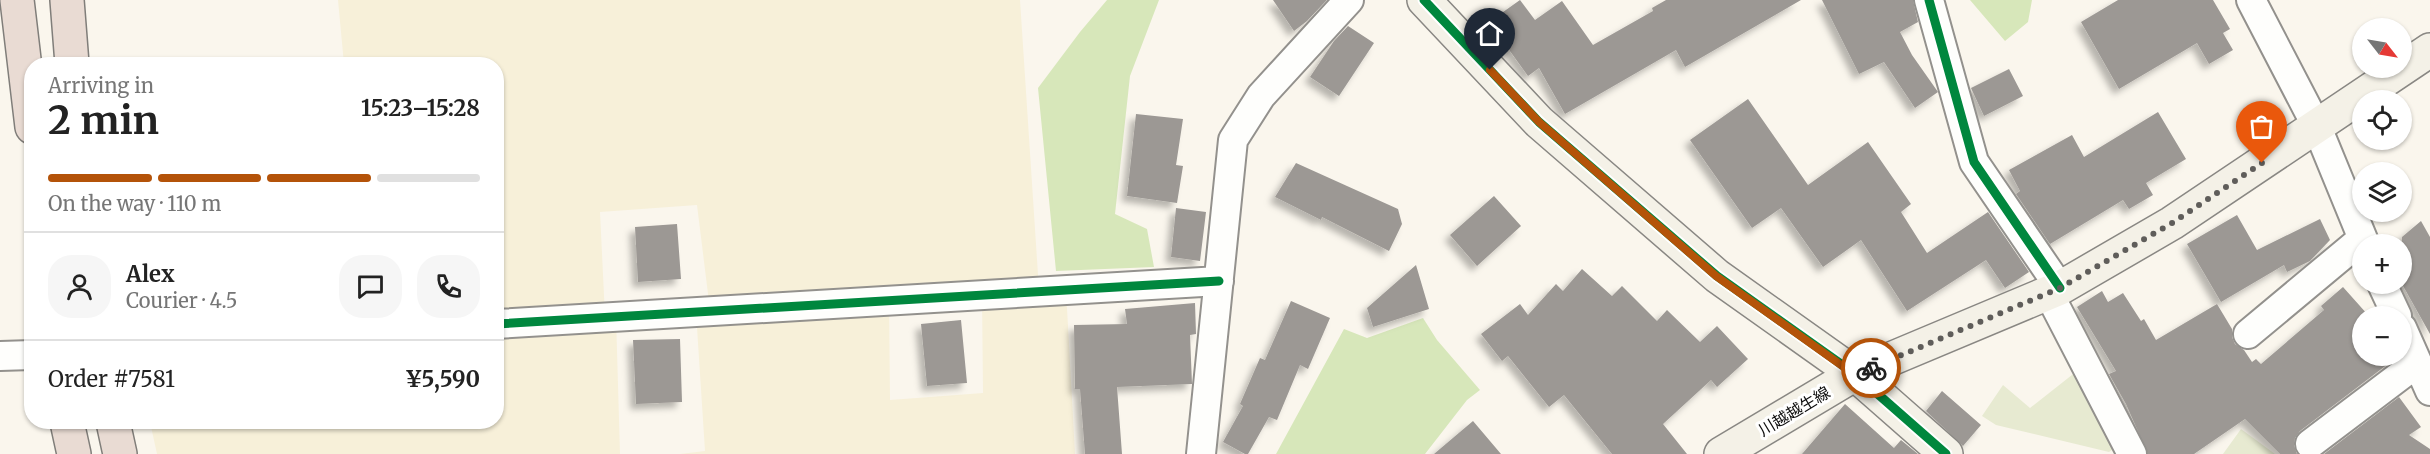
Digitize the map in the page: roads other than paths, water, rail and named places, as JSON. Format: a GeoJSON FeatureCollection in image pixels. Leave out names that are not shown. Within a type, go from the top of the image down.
{"type":"FeatureCollection","features":[{"type":"Feature","properties":{"kind":"highway"},"geometry":{"type":"LineString","coordinates":[[17,0],[24,59]]}},
{"type":"Feature","properties":{"kind":"highway"},"geometry":{"type":"LineString","coordinates":[[67,0],[71,57]]}},
{"type":"Feature","properties":{"kind":"highway"},"geometry":{"type":"LineString","coordinates":[[69,429],[74,454]]}},
{"type":"Feature","properties":{"kind":"highway"},"geometry":{"type":"LineString","coordinates":[[115,429],[120,454]]}},
{"type":"Feature","properties":{"kind":"main road"},"geometry":{"type":"LineString","coordinates":[[1424,0],[1539,122],[1716,276],[1855,375],[1946,454]]}},
{"type":"Feature","properties":{"kind":"main road","name":"川越越生線"},"geometry":{"type":"LineString","coordinates":[[1721,454],[1855,375],[2054,290],[2172,223],[2430,50]]}},
{"type":"Feature","properties":{"kind":"street"},"geometry":{"type":"LineString","coordinates":[[1201,454],[1233,140],[1261,96],[1348,0]]}},
{"type":"Feature","properties":{"kind":"street"},"geometry":{"type":"LineString","coordinates":[[1929,0],[1974,162],[2054,290],[2132,454]]}},
{"type":"Feature","properties":{"kind":"street"},"geometry":{"type":"LineString","coordinates":[[2251,0],[2317,127],[2361,234]]}},
{"type":"Feature","properties":{"kind":"street"},"geometry":{"type":"LineString","coordinates":[[2248,334],[2352,252]]}},
{"type":"Feature","properties":{"kind":"street"},"geometry":{"type":"LineString","coordinates":[[504,324],[1219,281]]}},
{"type":"Feature","properties":{"kind":"street"},"geometry":{"type":"LineString","coordinates":[[2412,351],[2430,391]]}},
{"type":"Feature","properties":{"kind":"street"},"geometry":{"type":"LineString","coordinates":[[0,356],[24,355]]}},
{"type":"Feature","properties":{"kind":"street"},"geometry":{"type":"LineString","coordinates":[[2310,444],[2417,363]]}}]}
